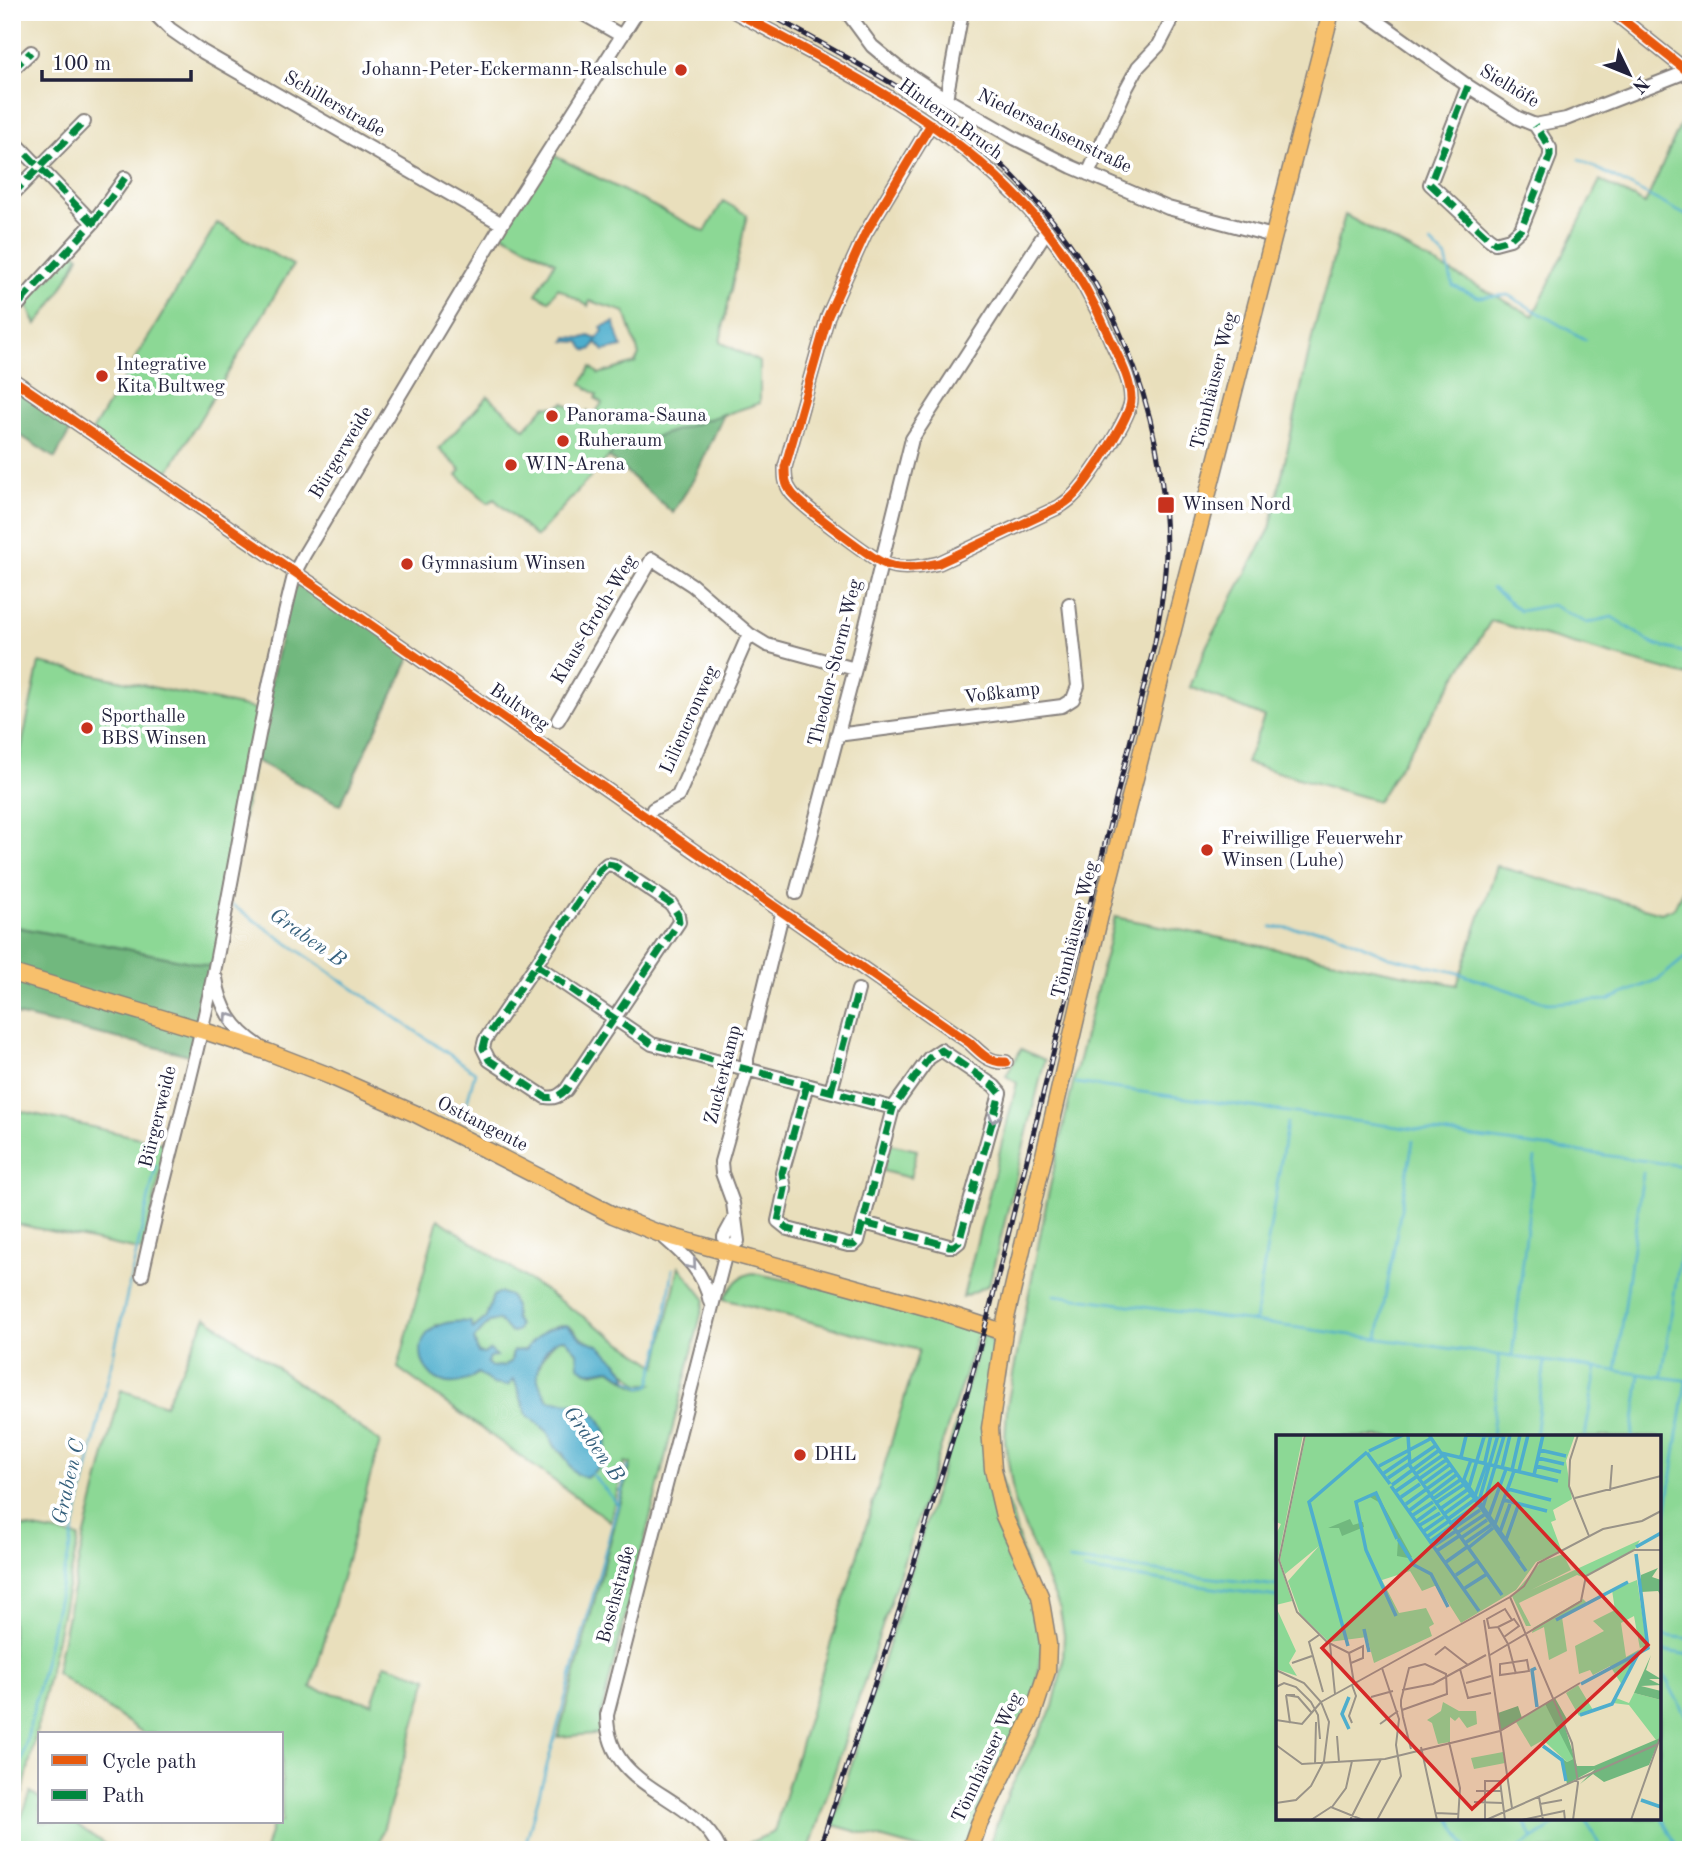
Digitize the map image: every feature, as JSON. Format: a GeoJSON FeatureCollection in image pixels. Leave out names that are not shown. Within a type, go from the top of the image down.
{"type":"FeatureCollection","features":[{"type":"Feature","properties":{"kind":"main road","name":"Tönnhäuser Weg"},"geometry":{"type":"LineString","coordinates":[[970,1850],[979,1824],[1032,1717],[1047,1671],[1048,1644],[1040,1597],[1004,1516],[993,1469],[990,1428],[1004,1325],[1101,911],[1331,12]]}},
{"type":"Feature","properties":{"kind":"main road","name":"Osttangente"},"geometry":{"type":"LineString","coordinates":[[12,973],[268,1052],[416,1114],[613,1215],[658,1233],[933,1309],[1004,1325]]}},
{"type":"Feature","properties":{"kind":"street","name":"Schillerstraße"},"geometry":{"type":"LineString","coordinates":[[153,12],[170,29],[203,52],[502,224]]}},
{"type":"Feature","properties":{"kind":"street"},"geometry":{"type":"LineString","coordinates":[[580,12],[622,36]]}},
{"type":"Feature","properties":{"kind":"street","name":"Bürgerweide"},"geometry":{"type":"LineString","coordinates":[[142,1275],[215,967],[254,760],[295,572],[502,224],[637,12]]}},
{"type":"Feature","properties":{"kind":"street","name":"Hinterm Bruch"},"geometry":{"type":"LineString","coordinates":[[736,12],[839,68],[931,124],[994,172],[1047,230],[1083,282],[1130,386],[1132,402],[1126,418],[1071,499],[939,563],[920,567],[881,562]]}},
{"type":"Feature","properties":{"kind":"street","name":"Niedersachsenstraße"},"geometry":{"type":"LineString","coordinates":[[847,12],[872,46],[883,56],[946,99],[1016,139],[1088,174],[1168,208],[1273,236]]}},
{"type":"Feature","properties":{"kind":"street"},"geometry":{"type":"LineString","coordinates":[[946,99],[962,12]]}},
{"type":"Feature","properties":{"kind":"street","name":"Sielhöfe"},"geometry":{"type":"LineString","coordinates":[[1365,12],[1468,86],[1518,118],[1535,125],[1550,124],[1588,111],[1689,70]]}},
{"type":"Feature","properties":{"kind":"street"},"geometry":{"type":"LineString","coordinates":[[1613,12],[1689,70]]}},
{"type":"Feature","properties":{"kind":"street"},"geometry":{"type":"LineString","coordinates":[[1088,174],[1138,67],[1159,46],[1170,24]]}},
{"type":"Feature","properties":{"kind":"street"},"geometry":{"type":"LineString","coordinates":[[12,70],[31,52]]}},
{"type":"Feature","properties":{"kind":"street"},"geometry":{"type":"LineString","coordinates":[[1468,86],[1430,184],[1495,243],[1510,239],[1521,229],[1550,156],[1550,148],[1535,125]]}},
{"type":"Feature","properties":{"kind":"street"},"geometry":{"type":"LineString","coordinates":[[12,195],[84,122]]}},
{"type":"Feature","properties":{"kind":"street"},"geometry":{"type":"LineString","coordinates":[[881,562],[796,499],[785,480],[785,467],[832,306],[865,234],[931,124]]}},
{"type":"Feature","properties":{"kind":"street"},"geometry":{"type":"LineString","coordinates":[[12,139],[93,223]]}},
{"type":"Feature","properties":{"kind":"street"},"geometry":{"type":"LineString","coordinates":[[12,306],[15,308],[93,223],[125,178]]}},
{"type":"Feature","properties":{"kind":"street","name":"Theodor-Storm-Weg"},"geometry":{"type":"LineString","coordinates":[[796,892],[912,439],[1047,230]]}},
{"type":"Feature","properties":{"kind":"street","name":"Bultweg"},"geometry":{"type":"LineString","coordinates":[[12,379],[295,572],[970,1043],[984,1057],[996,1063],[1006,1062]]}},
{"type":"Feature","properties":{"kind":"street","name":"Klaus-Groth-Weg"},"geometry":{"type":"LineString","coordinates":[[558,720],[652,559],[692,585],[749,634],[767,645],[855,669]]}},
{"type":"Feature","properties":{"kind":"street","name":"Voßkamp"},"geometry":{"type":"LineString","coordinates":[[837,734],[1062,706],[1073,699],[1078,686],[1069,604]]}},
{"type":"Feature","properties":{"kind":"street","name":"Liliencronweg"},"geometry":{"type":"LineString","coordinates":[[653,808],[678,796],[749,634]]}},
{"type":"Feature","properties":{"kind":"street"},"geometry":{"type":"LineString","coordinates":[[607,864],[613,865],[671,904],[679,922],[614,1018],[560,1096],[552,1099],[489,1059],[483,1048],[485,1040],[607,864]]}},
{"type":"Feature","properties":{"kind":"street","name":"Zuckerkamp"},"geometry":{"type":"LineString","coordinates":[[726,1252],[724,1237],[735,1217],[721,1162],[747,1070],[747,1058],[782,914]]}},
{"type":"Feature","properties":{"kind":"street"},"geometry":{"type":"LineString","coordinates":[[777,942],[805,930]]}},
{"type":"Feature","properties":{"kind":"street"},"geometry":{"type":"LineString","coordinates":[[536,965],[652,1044],[894,1108]]}},
{"type":"Feature","properties":{"kind":"street","name":"Bürgerweide"},"geometry":{"type":"LineString","coordinates":[[215,967],[219,997],[228,1017],[248,1039],[268,1052]]}},
{"type":"Feature","properties":{"kind":"street"},"geometry":{"type":"LineString","coordinates":[[831,1091],[859,990]]}},
{"type":"Feature","properties":{"kind":"street"},"geometry":{"type":"LineString","coordinates":[[807,1085],[782,1173],[785,1189],[778,1221],[788,1229],[854,1245],[861,1236],[864,1223],[894,1108],[929,1058],[941,1050],[994,1086],[1000,1093],[959,1242],[949,1246],[864,1223]]}},
{"type":"Feature","properties":{"kind":"street"},"geometry":{"type":"LineString","coordinates":[[658,1233],[690,1261],[702,1277],[710,1306]]}},
{"type":"Feature","properties":{"kind":"street","name":"Boschstraße"},"geometry":{"type":"LineString","coordinates":[[720,1850],[703,1825],[626,1768],[611,1747],[607,1727],[611,1695],[726,1252]]}},
{"type":"Feature","properties":{"kind":"green space"},"geometry":{"type":"Polygon","coordinates":[[[1691,101],[1691,677],[1491,621],[1378,801],[1246,763],[1264,717],[1190,687],[1207,645],[1270,529],[1314,329],[1345,215],[1533,316],[1600,180],[1645,204],[1691,101]]]}},
{"type":"Feature","properties":{"kind":"green space"},"geometry":{"type":"Polygon","coordinates":[[[547,152],[705,232],[723,201],[747,215],[720,342],[760,362],[760,403],[647,440],[625,439],[536,537],[494,499],[488,503],[457,475],[461,470],[439,449],[488,396],[525,429],[545,406],[557,407],[564,403],[577,412],[574,418],[580,421],[587,411],[594,415],[602,403],[595,398],[597,395],[581,384],[591,367],[599,374],[635,363],[639,355],[625,312],[590,301],[588,306],[558,288],[549,301],[536,294],[555,262],[497,231],[547,152]]]}},
{"type":"Feature","properties":{"kind":"green space"},"geometry":{"type":"Polygon","coordinates":[[[217,223],[293,265],[162,482],[91,433],[217,223]]]}},
{"type":"Feature","properties":{"kind":"green space"},"geometry":{"type":"Polygon","coordinates":[[[75,251],[79,256],[70,274],[36,325],[26,302],[75,251]]]}},
{"type":"Feature","properties":{"kind":"green space"},"geometry":{"type":"Polygon","coordinates":[[[12,379],[75,422],[55,458],[12,430],[12,379]]]}},
{"type":"Feature","properties":{"kind":"green space"},"geometry":{"type":"Polygon","coordinates":[[[724,414],[695,477],[673,513],[609,457],[625,439],[647,440],[724,414]]]}},
{"type":"Feature","properties":{"kind":"green space"},"geometry":{"type":"Polygon","coordinates":[[[295,572],[412,654],[340,805],[254,760],[295,572]]]}},
{"type":"Feature","properties":{"kind":"green space"},"geometry":{"type":"Polygon","coordinates":[[[39,663],[264,711],[215,967],[12,926],[12,764],[18,764],[39,663]]]}},
{"type":"Feature","properties":{"kind":"green space"},"geometry":{"type":"Polygon","coordinates":[[[1497,866],[1661,913],[1674,908],[1691,872],[1691,1850],[987,1850],[1009,1791],[1053,1707],[1063,1664],[1064,1635],[1060,1609],[1015,1505],[1005,1441],[1007,1406],[1072,1087],[1115,917],[1457,985],[1497,866]]]}},
{"type":"Feature","properties":{"kind":"green space"},"geometry":{"type":"Polygon","coordinates":[[[12,926],[215,967],[194,1056],[12,1014],[12,926]]]}},
{"type":"Feature","properties":{"kind":"green space"},"geometry":{"type":"Polygon","coordinates":[[[1021,1049],[1045,1060],[989,1285],[963,1297],[1017,1083],[1006,1076],[1021,1049]]]}},
{"type":"Feature","properties":{"kind":"green space"},"geometry":{"type":"Polygon","coordinates":[[[12,1109],[167,1144],[143,1251],[12,1223],[12,1109]]]}},
{"type":"Feature","properties":{"kind":"green space"},"geometry":{"type":"Polygon","coordinates":[[[890,1144],[917,1150],[910,1178],[883,1171],[890,1144]]]}},
{"type":"Feature","properties":{"kind":"green space"},"geometry":{"type":"Polygon","coordinates":[[[438,1219],[657,1366],[679,1266],[705,1299],[601,1714],[604,1733],[558,1737],[631,1464],[625,1462],[610,1521],[398,1368],[438,1219]],[[493,1296],[486,1318],[472,1329],[471,1322],[436,1325],[468,1380],[478,1373],[514,1379],[527,1415],[547,1431],[566,1459],[598,1469],[606,1446],[607,1432],[560,1407],[542,1392],[538,1376],[546,1353],[557,1340],[565,1339],[577,1352],[584,1370],[593,1373],[610,1369],[636,1386],[646,1387],[652,1384],[639,1384],[606,1353],[566,1325],[552,1327],[525,1350],[513,1351],[511,1361],[503,1366],[491,1367],[487,1363],[488,1357],[478,1353],[474,1339],[489,1322],[498,1320],[504,1324],[515,1319],[515,1307],[493,1296]]]}},
{"type":"Feature","properties":{"kind":"green space"},"geometry":{"type":"Polygon","coordinates":[[[753,1273],[886,1301],[979,1331],[809,1850],[732,1850],[774,1832],[919,1350],[723,1299],[739,1279],[753,1273]]]}},
{"type":"Feature","properties":{"kind":"green space"},"geometry":{"type":"Polygon","coordinates":[[[206,1317],[380,1442],[311,1688],[372,1703],[385,1664],[428,1678],[377,1850],[265,1850],[272,1824],[284,1824],[284,1732],[142,1732],[56,1673],[80,1555],[121,1390],[165,1405],[206,1317]]]}},
{"type":"Feature","properties":{"kind":"green space"},"geometry":{"type":"Polygon","coordinates":[[[984,1332],[989,1336],[993,1350],[984,1419],[1035,1596],[1043,1644],[1035,1696],[965,1850],[923,1850],[833,1825],[984,1332]]]}},
{"type":"Feature","properties":{"kind":"green space"},"geometry":{"type":"Polygon","coordinates":[[[12,1525],[79,1537],[23,1793],[12,1781],[12,1525]]]}},
{"type":"Feature","properties":{"kind":"green space"},"geometry":{"type":"Polygon","coordinates":[[[31,1792],[38,1797],[38,1824],[76,1824],[113,1850],[12,1850],[12,1830],[21,1818],[31,1792]]]}},
{"type":"Feature","properties":{"kind":"water"},"geometry":{"type":"Polygon","coordinates":[[[614,322],[622,347],[604,351],[596,342],[592,349],[587,350],[580,342],[565,341],[567,337],[589,336],[597,339],[603,331],[601,327],[614,322]]]}},
{"type":"Feature","properties":{"kind":"water"},"geometry":{"type":"Polygon","coordinates":[[[501,1293],[510,1296],[519,1325],[518,1330],[511,1333],[498,1320],[489,1322],[474,1339],[478,1353],[484,1354],[490,1350],[497,1356],[489,1357],[487,1363],[491,1367],[511,1362],[513,1351],[525,1350],[543,1333],[554,1327],[567,1325],[582,1339],[598,1345],[626,1373],[628,1380],[610,1369],[593,1372],[582,1368],[578,1365],[577,1352],[565,1339],[548,1347],[541,1359],[539,1382],[549,1400],[587,1408],[602,1423],[605,1453],[595,1471],[586,1477],[578,1475],[571,1468],[547,1431],[527,1415],[514,1379],[508,1386],[493,1384],[478,1373],[458,1382],[442,1381],[429,1373],[422,1360],[422,1345],[429,1332],[445,1323],[471,1322],[473,1329],[486,1318],[493,1296],[501,1293]]]}},
{"type":"Feature","properties":{"kind":"waterway"},"geometry":{"type":"LineString","coordinates":[[1579,159],[1691,218]]}},
{"type":"Feature","properties":{"kind":"waterway"},"geometry":{"type":"LineString","coordinates":[[1431,243],[1446,258],[1453,286],[1479,297],[1508,295],[1586,340]]}},
{"type":"Feature","properties":{"kind":"waterway"},"geometry":{"type":"LineString","coordinates":[[1492,588],[1520,611],[1552,605],[1587,623],[1612,617],[1655,645],[1691,654]]}},
{"type":"Feature","properties":{"kind":"waterway","name":"Graben B"},"geometry":{"type":"LineString","coordinates":[[232,905],[475,1072],[466,1106]]}},
{"type":"Feature","properties":{"kind":"waterway"},"geometry":{"type":"LineString","coordinates":[[1271,927],[1328,930],[1389,957],[1455,972],[1547,1003],[1608,1000],[1659,979],[1688,955],[1691,956]]}},
{"type":"Feature","properties":{"kind":"waterway"},"geometry":{"type":"LineString","coordinates":[[1076,1083],[1691,1167]]}},
{"type":"Feature","properties":{"kind":"waterway"},"geometry":{"type":"LineString","coordinates":[[1255,1321],[1287,1123]]}},
{"type":"Feature","properties":{"kind":"waterway"},"geometry":{"type":"LineString","coordinates":[[1378,1338],[1413,1141]]}},
{"type":"Feature","properties":{"kind":"waterway"},"geometry":{"type":"LineString","coordinates":[[1512,1357],[1535,1158]]}},
{"type":"Feature","properties":{"kind":"waterway","name":"Graben C"},"geometry":{"type":"LineString","coordinates":[[12,1805],[156,1166]]}},
{"type":"Feature","properties":{"kind":"waterway"},"geometry":{"type":"LineString","coordinates":[[1616,1371],[1643,1173]]}},
{"type":"Feature","properties":{"kind":"waterway"},"geometry":{"type":"LineString","coordinates":[[1662,1377],[1691,1180]]}},
{"type":"Feature","properties":{"kind":"waterway","name":"Graben B"},"geometry":{"type":"LineString","coordinates":[[628,1380],[641,1387],[650,1385],[661,1343],[673,1269]]}},
{"type":"Feature","properties":{"kind":"waterway"},"geometry":{"type":"LineString","coordinates":[[1055,1295],[1691,1381]]}},
{"type":"Feature","properties":{"kind":"waterway"},"geometry":{"type":"LineString","coordinates":[[1492,1435],[1499,1356]]}},
{"type":"Feature","properties":{"kind":"waterway"},"geometry":{"type":"LineString","coordinates":[[1535,1435],[1545,1361]]}},
{"type":"Feature","properties":{"kind":"waterway"},"geometry":{"type":"LineString","coordinates":[[1585,1435],[1596,1368]]}},
{"type":"Feature","properties":{"kind":"waterway"},"geometry":{"type":"LineString","coordinates":[[1632,1435],[1640,1374]]}},
{"type":"Feature","properties":{"kind":"waterway"},"geometry":{"type":"LineString","coordinates":[[1661,1548],[1686,1381]]}},
{"type":"Feature","properties":{"kind":"waterway","name":"Graben B"},"geometry":{"type":"LineString","coordinates":[[524,1850],[628,1467]]}},
{"type":"Feature","properties":{"kind":"waterway","name":"Graben B"},"geometry":{"type":"LineString","coordinates":[[591,1473],[618,1505]]}},
{"type":"Feature","properties":{"kind":"waterway"},"geometry":{"type":"LineString","coordinates":[[1069,1560],[1276,1586]]}},
{"type":"Feature","properties":{"kind":"waterway"},"geometry":{"type":"LineString","coordinates":[[1084,1570],[1276,1597]]}},
{"type":"Feature","properties":{"kind":"waterway"},"geometry":{"type":"LineString","coordinates":[[1661,1635],[1691,1639]]}},
{"type":"Feature","properties":{"kind":"waterway"},"geometry":{"type":"LineString","coordinates":[[1661,1650],[1691,1655]]}},
{"type":"Feature","properties":{"kind":"waterway"},"geometry":{"type":"LineString","coordinates":[[1661,1670],[1691,1726]]}},
{"type":"Feature","properties":{"kind":"waterway","name":"Graben C"},"geometry":{"type":"LineString","coordinates":[[12,1771],[19,1776]]}},
{"type":"Feature","properties":{"kind":"waterway"},"geometry":{"type":"LineString","coordinates":[[1661,1817],[1679,1850]]}},
{"type":"Feature","properties":{"kind":"waterway"},"geometry":{"type":"LineString","coordinates":[[1451,1820],[1467,1850]]}},
{"type":"Feature","properties":{"kind":"waterway"},"geometry":{"type":"LineString","coordinates":[[1523,1820],[1533,1839]]}},
{"type":"Feature","properties":{"kind":"waterway"},"geometry":{"type":"LineString","coordinates":[[1516,1850],[1562,1820]]}},
{"type":"Feature","properties":{"kind":"waterway"},"geometry":{"type":"LineString","coordinates":[[1586,1820],[1602,1850]]}},
{"type":"Feature","properties":{"kind":"railway"},"geometry":{"type":"LineString","coordinates":[[766,12],[901,89],[953,124],[1020,183],[1057,227],[1090,274],[1116,324],[1138,377],[1153,432],[1163,489],[1166,548],[1164,584],[1155,642],[988,1316],[968,1390],[900,1608],[819,1850]]}},
{"type":"Feature","properties":{"kind":"marked path"},"geometry":{"type":"LineString","coordinates":[[12,70],[31,52]]}},
{"type":"Feature","properties":{"kind":"marked path"},"geometry":{"type":"LineString","coordinates":[[1468,86],[1430,184],[1495,243],[1510,239],[1521,229],[1550,156],[1550,148],[1535,125]]}},
{"type":"Feature","properties":{"kind":"marked path"},"geometry":{"type":"LineString","coordinates":[[12,195],[84,122]]}},
{"type":"Feature","properties":{"kind":"marked path"},"geometry":{"type":"LineString","coordinates":[[12,139],[93,223],[15,308],[12,306]]}},
{"type":"Feature","properties":{"kind":"marked path"},"geometry":{"type":"LineString","coordinates":[[93,223],[125,178]]}},
{"type":"Feature","properties":{"kind":"marked path"},"geometry":{"type":"LineString","coordinates":[[607,864],[613,865],[671,904],[679,922],[566,1090],[556,1097],[545,1097],[489,1060],[483,1048],[485,1040],[600,870],[607,864]]}},
{"type":"Feature","properties":{"kind":"marked path"},"geometry":{"type":"LineString","coordinates":[[536,965],[652,1044],[893,1108],[929,1058],[941,1050],[994,1086],[1000,1093],[959,1242],[949,1246],[864,1223]]}},
{"type":"Feature","properties":{"kind":"marked path"},"geometry":{"type":"LineString","coordinates":[[831,1091],[858,990]]}},
{"type":"Feature","properties":{"kind":"marked path"},"geometry":{"type":"LineString","coordinates":[[807,1085],[782,1173],[785,1189],[778,1221],[788,1229],[848,1245],[854,1245],[858,1241],[893,1108]]}},
{"type":"Feature","properties":{"kind":"cycle path"},"geometry":{"type":"LineString","coordinates":[[735,12],[902,105],[952,140],[999,179],[1041,223],[1077,274],[1129,382],[1131,399],[1124,420],[1097,465],[1069,500],[939,563],[902,567],[881,562],[806,507],[789,489],[785,467],[828,316],[865,234],[931,124]]}},
{"type":"Feature","properties":{"kind":"cycle path"},"geometry":{"type":"LineString","coordinates":[[1613,12],[1687,71],[1691,70]]}},
{"type":"Feature","properties":{"kind":"cycle path"},"geometry":{"type":"LineString","coordinates":[[12,379],[312,584],[970,1043],[986,1057],[1006,1062]]}},
{"type":"Feature","properties":{"kind":"place","name":"Johann-Peter-Eckermann-Realschule"},"geometry":{"type":"Point","coordinates":[681,70]}},
{"type":"Feature","properties":{"kind":"place","name":"Integrative Kita Bultweg"},"geometry":{"type":"Point","coordinates":[102,376]}},
{"type":"Feature","properties":{"kind":"place","name":"Panorama-Sauna"},"geometry":{"type":"Point","coordinates":[552,416]}},
{"type":"Feature","properties":{"kind":"place","name":"Ruheraum"},"geometry":{"type":"Point","coordinates":[563,441]}},
{"type":"Feature","properties":{"kind":"place","name":"WIN-Arena"},"geometry":{"type":"Point","coordinates":[511,465]}},
{"type":"Feature","properties":{"kind":"place","name":"Winsen Nord"},"geometry":{"type":"Point","coordinates":[1166,505]}},
{"type":"Feature","properties":{"kind":"place","name":"Gymnasium Winsen"},"geometry":{"type":"Point","coordinates":[407,564]}},
{"type":"Feature","properties":{"kind":"place","name":"Sporthalle BBS Winsen"},"geometry":{"type":"Point","coordinates":[87,728]}},
{"type":"Feature","properties":{"kind":"place","name":"Freiwillige Feuerwehr Winsen (Luhe)"},"geometry":{"type":"Point","coordinates":[1207,850]}},
{"type":"Feature","properties":{"kind":"place","name":"DHL"},"geometry":{"type":"Point","coordinates":[800,1455]}}]}
